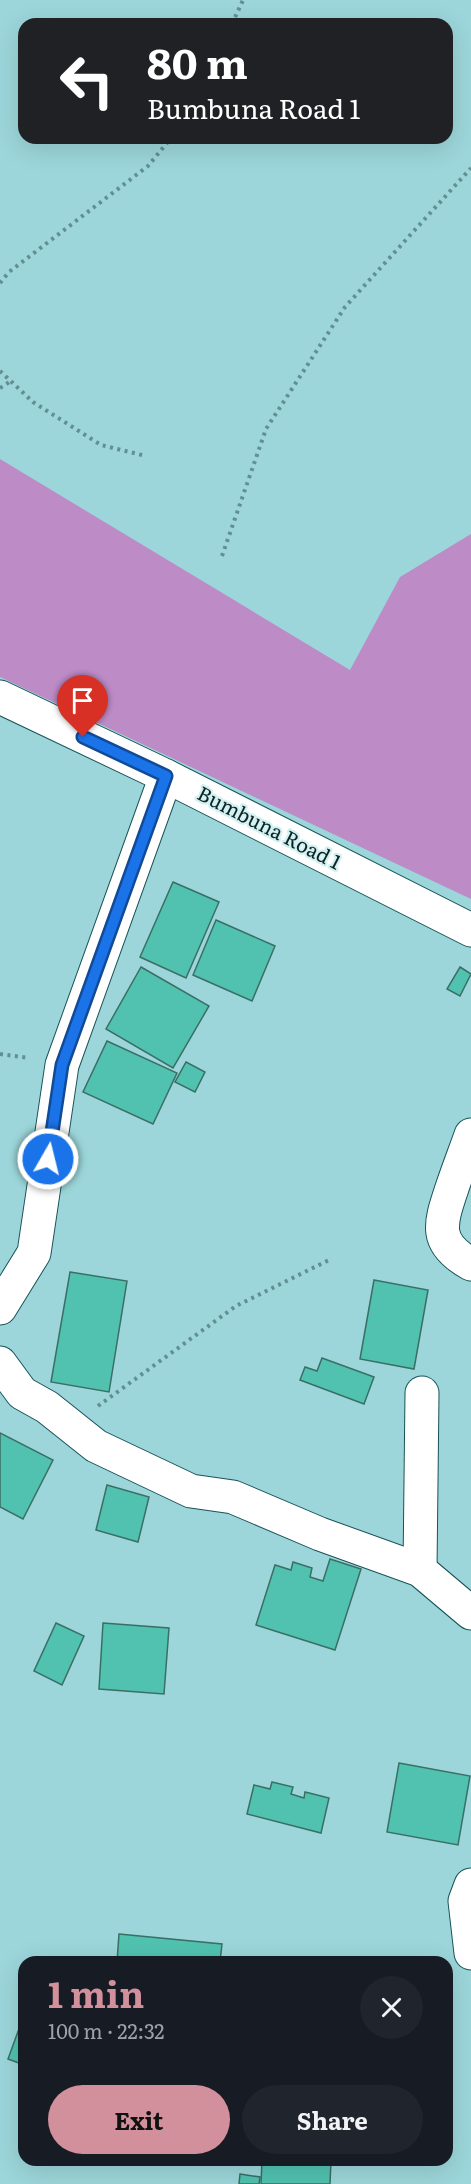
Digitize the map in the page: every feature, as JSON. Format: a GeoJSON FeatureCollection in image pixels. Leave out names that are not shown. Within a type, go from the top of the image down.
{"type":"FeatureCollection","features":[{"type":"Feature","properties":{"kind":"street","name":"Bumbuna Road 1"},"geometry":{"type":"LineString","coordinates":[[0,697],[166,776],[471,930]]}},
{"type":"Feature","properties":{"kind":"street"},"geometry":{"type":"LineString","coordinates":[[0,1308],[34,1253],[62,1065],[166,776]]}},
{"type":"Feature","properties":{"kind":"street"},"geometry":{"type":"LineString","coordinates":[[471,1134],[441,1220],[443,1235],[450,1248],[471,1264]]}},
{"type":"Feature","properties":{"kind":"street"},"geometry":{"type":"LineString","coordinates":[[0,1363],[22,1393],[47,1407],[96,1446],[191,1491],[232,1497],[320,1534],[420,1570],[471,1613]]}},
{"type":"Feature","properties":{"kind":"street"},"geometry":{"type":"LineString","coordinates":[[420,1570],[422,1393]]}},
{"type":"Feature","properties":{"kind":"street"},"geometry":{"type":"LineString","coordinates":[[471,1885],[465,1901],[471,1953]]}},
{"type":"Feature","properties":{"kind":"path"},"geometry":{"type":"LineString","coordinates":[[235,18],[243,0]]}},
{"type":"Feature","properties":{"kind":"path"},"geometry":{"type":"LineString","coordinates":[[0,283],[9,272],[148,166],[166,144]]}},
{"type":"Feature","properties":{"kind":"path"},"geometry":{"type":"LineString","coordinates":[[222,556],[266,429],[345,307],[471,168]]}},
{"type":"Feature","properties":{"kind":"path"},"geometry":{"type":"LineString","coordinates":[[0,371],[33,402],[101,445],[146,456]]}},
{"type":"Feature","properties":{"kind":"path"},"geometry":{"type":"LineString","coordinates":[[0,388],[11,381]]}},
{"type":"Feature","properties":{"kind":"path"},"geometry":{"type":"LineString","coordinates":[[72,1427],[236,1306],[331,1258]]}},
{"type":"Feature","properties":{"kind":"shaded area"},"geometry":{"type":"Polygon","coordinates":[[[0,459],[350,670],[400,577],[471,534],[471,899],[0,677],[0,459]]]}},
{"type":"Feature","properties":{"kind":"building"},"geometry":{"type":"Polygon","coordinates":[[[173,882],[219,902],[186,978],[140,957],[173,882]]]}},
{"type":"Feature","properties":{"kind":"building"},"geometry":{"type":"Polygon","coordinates":[[[216,920],[275,946],[252,1001],[193,975],[216,920]]]}},
{"type":"Feature","properties":{"kind":"building"},"geometry":{"type":"Polygon","coordinates":[[[141,967],[209,1006],[173,1068],[106,1029],[141,967]]]}},
{"type":"Feature","properties":{"kind":"building"},"geometry":{"type":"Polygon","coordinates":[[[460,967],[471,974],[460,996],[447,989],[460,967]]]}},
{"type":"Feature","properties":{"kind":"building"},"geometry":{"type":"Polygon","coordinates":[[[107,1041],[177,1073],[153,1124],[83,1092],[107,1041]]]}},
{"type":"Feature","properties":{"kind":"building"},"geometry":{"type":"Polygon","coordinates":[[[186,1062],[205,1072],[195,1092],[175,1082],[186,1062]]]}},
{"type":"Feature","properties":{"kind":"building"},"geometry":{"type":"Polygon","coordinates":[[[70,1272],[127,1281],[109,1392],[51,1382],[70,1272]]]}},
{"type":"Feature","properties":{"kind":"building"},"geometry":{"type":"Polygon","coordinates":[[[374,1280],[428,1290],[414,1369],[360,1359],[374,1280]]]}},
{"type":"Feature","properties":{"kind":"building"},"geometry":{"type":"Polygon","coordinates":[[[322,1358],[374,1377],[364,1404],[300,1380],[305,1367],[317,1371],[322,1358]]]}},
{"type":"Feature","properties":{"kind":"building"},"geometry":{"type":"Polygon","coordinates":[[[0,1433],[53,1460],[23,1519],[0,1507],[0,1433]]]}},
{"type":"Feature","properties":{"kind":"building"},"geometry":{"type":"Polygon","coordinates":[[[107,1485],[149,1497],[138,1542],[96,1530],[107,1485]]]}},
{"type":"Feature","properties":{"kind":"building"},"geometry":{"type":"Polygon","coordinates":[[[330,1559],[361,1569],[335,1650],[256,1625],[275,1565],[291,1570],[293,1562],[312,1568],[310,1577],[323,1581],[330,1559]]]}},
{"type":"Feature","properties":{"kind":"building"},"geometry":{"type":"Polygon","coordinates":[[[56,1623],[84,1636],[62,1685],[34,1671],[56,1623]]]}},
{"type":"Feature","properties":{"kind":"building"},"geometry":{"type":"Polygon","coordinates":[[[103,1623],[169,1628],[164,1694],[99,1689],[103,1623]]]}},
{"type":"Feature","properties":{"kind":"building"},"geometry":{"type":"Polygon","coordinates":[[[399,1763],[470,1776],[458,1845],[387,1832],[399,1763]]]}},
{"type":"Feature","properties":{"kind":"building"},"geometry":{"type":"Polygon","coordinates":[[[272,1782],[293,1787],[291,1794],[304,1798],[305,1792],[329,1798],[321,1833],[247,1814],[254,1785],[270,1789],[272,1782]]]}},
{"type":"Feature","properties":{"kind":"building"},"geometry":{"type":"Polygon","coordinates":[[[119,1934],[222,1944],[221,1956],[117,1956],[119,1934]]]}},
{"type":"Feature","properties":{"kind":"building"},"geometry":{"type":"Polygon","coordinates":[[[18,2032],[18,2063],[8,2059],[18,2032]]]}},
{"type":"Feature","properties":{"kind":"building"},"geometry":{"type":"Polygon","coordinates":[[[262,2166],[331,2166],[330,2184],[261,2184],[262,2166]]]}},
{"type":"Feature","properties":{"kind":"building"},"geometry":{"type":"Polygon","coordinates":[[[240,2174],[260,2177],[259,2184],[239,2184],[240,2174]]]}},
{"type":"Feature","properties":{"kind":"route"},"geometry":{"type":"LineString","coordinates":[[48,1159],[62,1065],[166,776],[83,737]]}}]}
